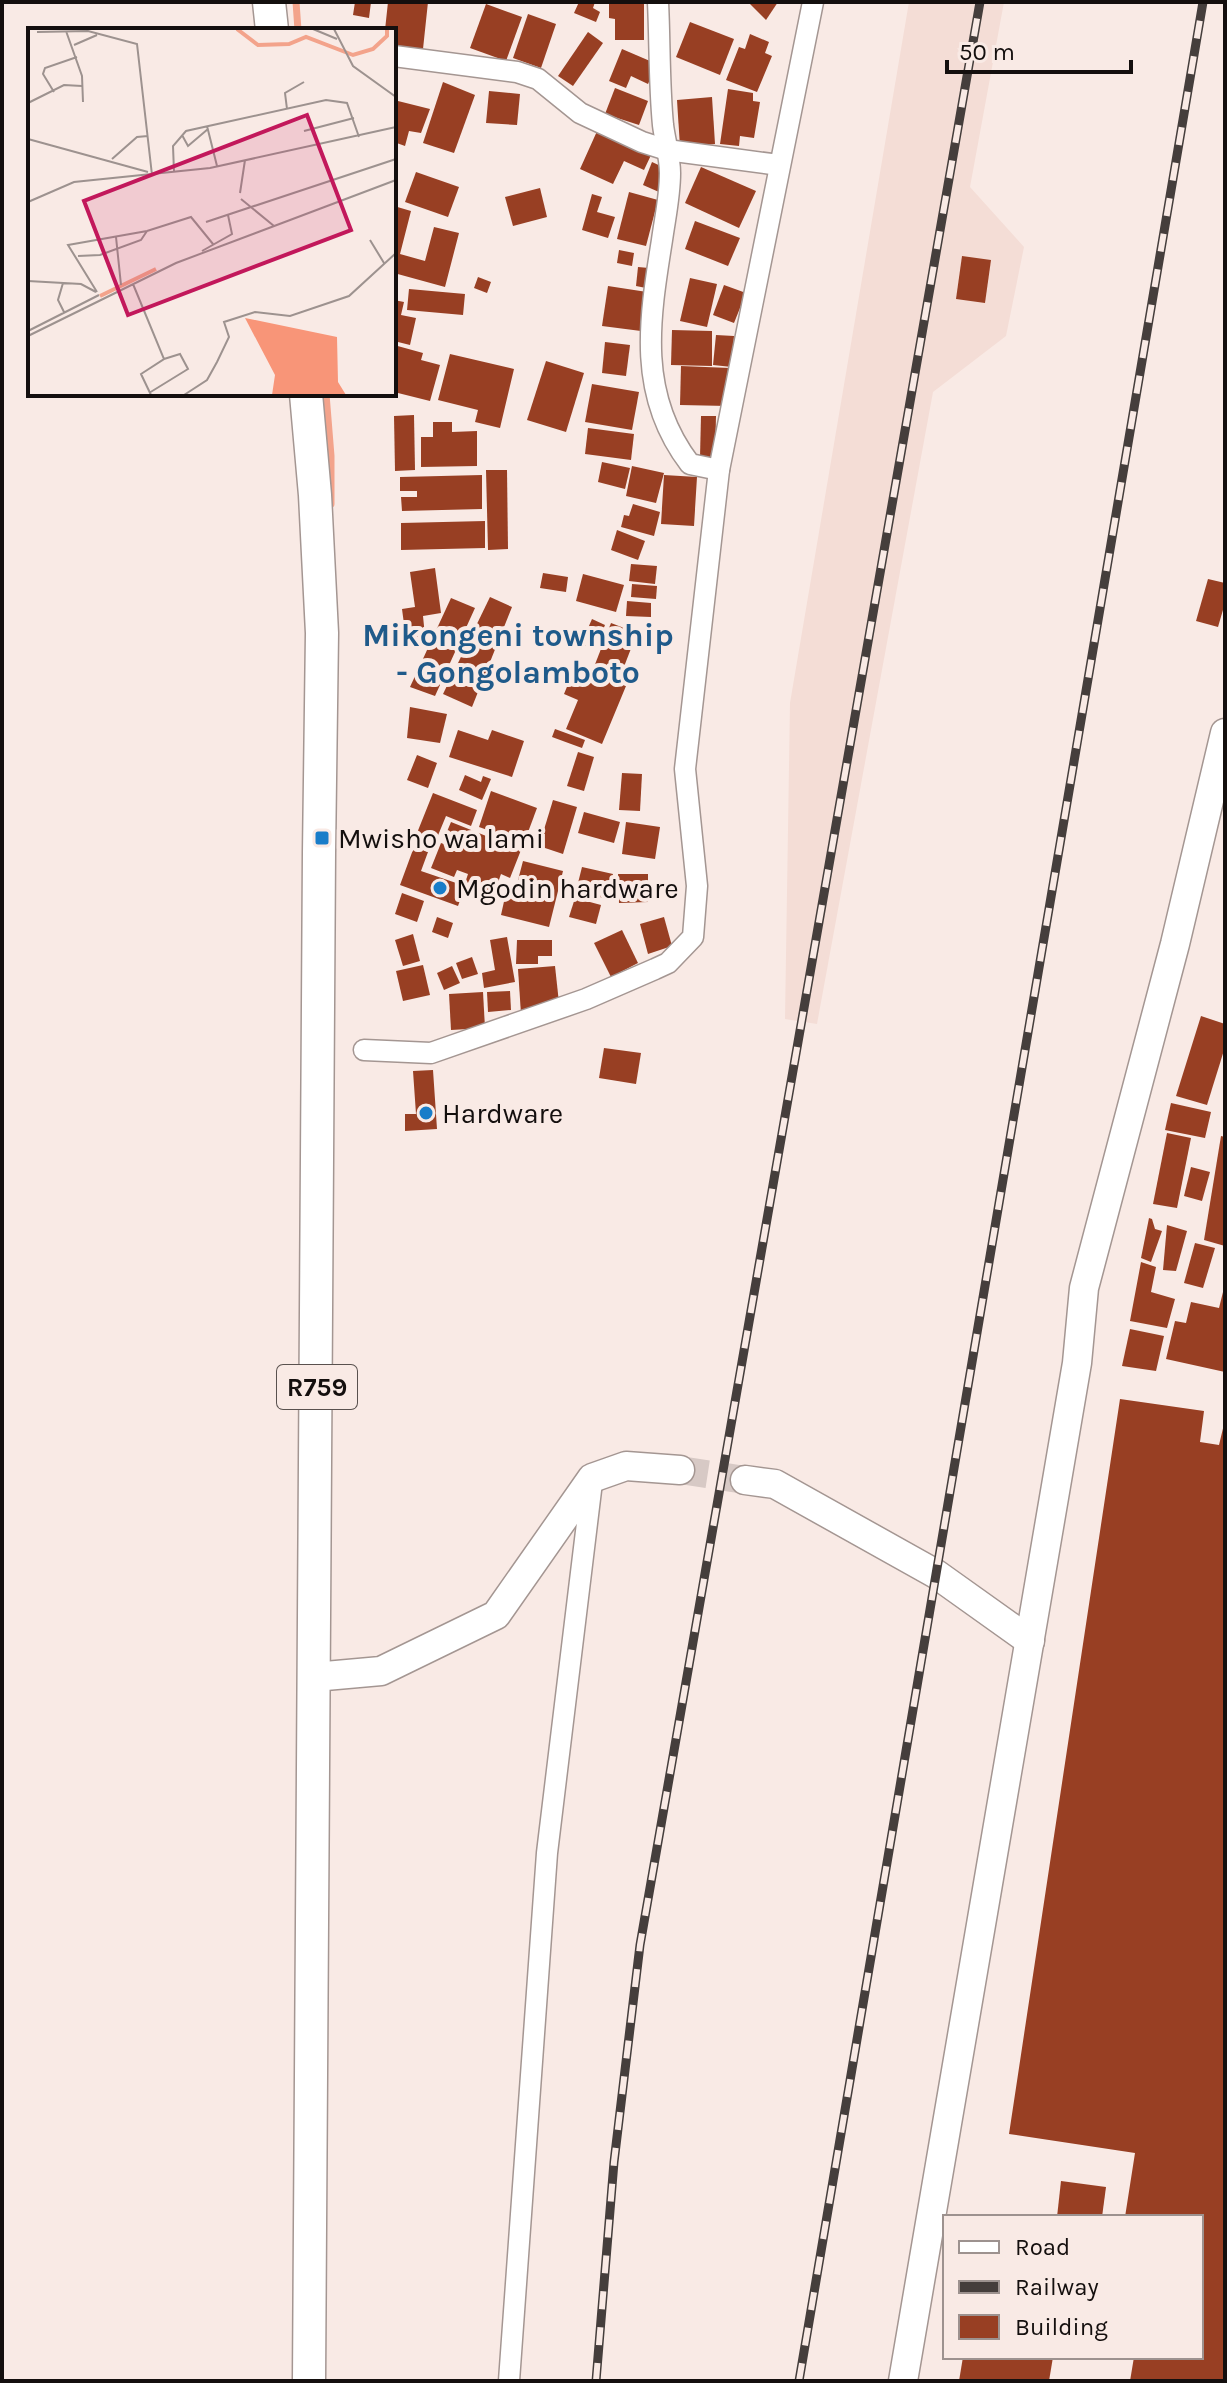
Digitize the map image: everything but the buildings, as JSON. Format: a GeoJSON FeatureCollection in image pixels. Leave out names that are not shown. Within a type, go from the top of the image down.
{"type":"FeatureCollection","features":[{"type":"Feature","properties":{"kind":"main road"},"geometry":{"type":"LineString","coordinates":[[269,2],[272,28]]}},
{"type":"Feature","properties":{"kind":"main road","name":"R759"},"geometry":{"type":"LineString","coordinates":[[306,396],[315,495],[323,679],[319,853],[309,2381]]}},
{"type":"Feature","properties":{"kind":"street"},"geometry":{"type":"LineString","coordinates":[[658,2],[660,83],[670,192],[651,324],[653,387],[664,422],[690,464],[719,470]]}},
{"type":"Feature","properties":{"kind":"street"},"geometry":{"type":"LineString","coordinates":[[364,1050],[431,1053],[586,999],[655,969],[668,963],[693,937],[697,886],[685,769],[719,470],[813,2]]}},
{"type":"Feature","properties":{"kind":"street"},"geometry":{"type":"LineString","coordinates":[[396,56],[517,72],[538,79],[580,113],[642,142],[667,150],[779,165]]}},
{"type":"Feature","properties":{"kind":"street"},"geometry":{"type":"LineString","coordinates":[[903,2381],[1077,1363],[1084,1288],[1175,944],[1225,733]]}},
{"type":"Feature","properties":{"kind":"street"},"geometry":{"type":"LineString","coordinates":[[314,1677],[381,1671],[496,1615],[592,1478],[626,1466],[680,1470]]}},
{"type":"Feature","properties":{"kind":"street"},"geometry":{"type":"LineString","coordinates":[[509,2381],[547,1853],[592,1478]]}},
{"type":"Feature","properties":{"kind":"street"},"geometry":{"type":"LineString","coordinates":[[745,1480],[775,1484],[936,1574],[1030,1641]]}},
{"type":"Feature","properties":{"kind":"shaded area"},"geometry":{"type":"Polygon","coordinates":[[[909,2],[1004,2],[970,187],[1024,247],[1006,336],[933,392],[817,1024],[785,1019],[790,703],[909,2]]]}},
{"type":"Feature","properties":{"kind":"waterway"},"geometry":{"type":"LineString","coordinates":[[296,2],[298,28]]}},
{"type":"Feature","properties":{"kind":"waterway"},"geometry":{"type":"LineString","coordinates":[[326,396],[331,504]]}},
{"type":"Feature","properties":{"kind":"tunnel"},"geometry":{"type":"LineString","coordinates":[[680,1470],[745,1480]]}},
{"type":"Feature","properties":{"kind":"railway"},"geometry":{"type":"LineString","coordinates":[[596,2381],[614,2162],[640,1945],[980,2]]}},
{"type":"Feature","properties":{"kind":"railway"},"geometry":{"type":"LineString","coordinates":[[799,2381],[1203,2]]}},
{"type":"Feature","properties":{"kind":"place","name":"Mwisho wa lami"},"geometry":{"type":"Point","coordinates":[322,838]}},
{"type":"Feature","properties":{"kind":"place","name":"Mgodin hardware"},"geometry":{"type":"Point","coordinates":[440,888]}},
{"type":"Feature","properties":{"kind":"place","name":"Hardware"},"geometry":{"type":"Point","coordinates":[426,1113]}},
{"type":"Feature","properties":{"kind":"district","name":"Mikongeni township - Gongolamboto"},"geometry":{"type":"Point","coordinates":[518,654]}}]}
